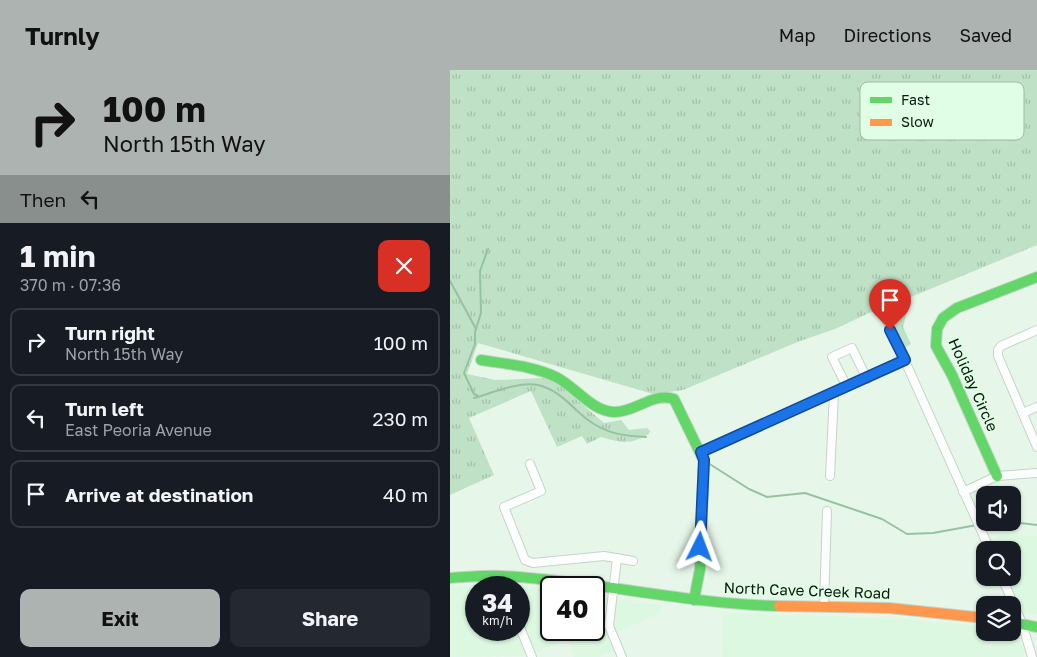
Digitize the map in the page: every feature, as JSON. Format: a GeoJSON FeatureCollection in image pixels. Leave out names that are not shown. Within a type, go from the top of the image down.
{"type":"FeatureCollection","features":[{"type":"Feature","properties":{"kind":"street","name":"Holiday Circle"},"geometry":{"type":"LineString","coordinates":[[997,476],[952,375],[936,346],[936,329],[943,318],[957,308],[972,304],[1037,277]]}},
{"type":"Feature","properties":{"kind":"street"},"geometry":{"type":"LineString","coordinates":[[883,312],[986,541]]}},
{"type":"Feature","properties":{"kind":"street"},"geometry":{"type":"LineString","coordinates":[[1037,330],[1001,346],[998,350],[998,356],[1037,447]]}},
{"type":"Feature","properties":{"kind":"street"},"geometry":{"type":"LineString","coordinates":[[847,387],[832,357],[852,348],[866,379]]}},
{"type":"Feature","properties":{"kind":"street"},"geometry":{"type":"LineString","coordinates":[[481,360],[517,366],[556,377],[601,409],[616,412],[665,396],[674,400],[704,460],[700,569],[694,600]]}},
{"type":"Feature","properties":{"kind":"street"},"geometry":{"type":"LineString","coordinates":[[701,452],[905,360]]}},
{"type":"Feature","properties":{"kind":"street"},"geometry":{"type":"LineString","coordinates":[[830,476],[834,393]]}},
{"type":"Feature","properties":{"kind":"street"},"geometry":{"type":"LineString","coordinates":[[1023,414],[1037,407]]}},
{"type":"Feature","properties":{"kind":"street"},"geometry":{"type":"LineString","coordinates":[[530,464],[541,491],[504,507],[522,555],[528,562],[604,556],[633,561]]}},
{"type":"Feature","properties":{"kind":"street"},"geometry":{"type":"LineString","coordinates":[[963,492],[997,476],[1037,473]]}},
{"type":"Feature","properties":{"kind":"street"},"geometry":{"type":"LineString","coordinates":[[824,607],[827,511]]}},
{"type":"Feature","properties":{"kind":"street"},"geometry":{"type":"LineString","coordinates":[[617,558],[609,626],[622,657]]}},
{"type":"Feature","properties":{"kind":"street","name":"North Cave Creek Road"},"geometry":{"type":"LineString","coordinates":[[450,578],[465,577]]}},
{"type":"Feature","properties":{"kind":"street","name":"North Cave Creek Road"},"geometry":{"type":"LineString","coordinates":[[530,578],[612,590],[756,606],[915,610],[976,617]]}},
{"type":"Feature","properties":{"kind":"street"},"geometry":{"type":"LineString","coordinates":[[1021,623],[1037,626]]}},
{"type":"Feature","properties":{"kind":"street"},"geometry":{"type":"LineString","coordinates":[[1021,631],[1032,657]]}},
{"type":"Feature","properties":{"kind":"street"},"geometry":{"type":"LineString","coordinates":[[526,641],[532,657]]}},
{"type":"Feature","properties":{"kind":"shaded area"},"geometry":{"type":"Polygon","coordinates":[[[996,534],[1037,536],[1037,615],[1024,613],[1021,609],[1021,596],[1015,596],[1011,586],[1021,586],[1021,541],[998,541],[996,534]]]}},
{"type":"Feature","properties":{"kind":"shaded area"},"geometry":{"type":"Polygon","coordinates":[[[450,587],[465,587],[465,641],[521,641],[528,656],[450,657],[450,587]]]}},
{"type":"Feature","properties":{"kind":"shaded area"},"geometry":{"type":"Polygon","coordinates":[[[530,587],[540,589],[540,641],[563,641],[536,653],[530,640],[530,587]]]}},
{"type":"Feature","properties":{"kind":"shaded area"},"geometry":{"type":"Polygon","coordinates":[[[617,601],[661,605],[660,613],[617,632],[613,622],[615,604],[617,601]]]}},
{"type":"Feature","properties":{"kind":"shaded area"},"geometry":{"type":"Polygon","coordinates":[[[723,613],[893,618],[976,626],[976,641],[1020,641],[1025,653],[1022,657],[722,657],[723,613]]]}},
{"type":"Feature","properties":{"kind":"shaded area"},"geometry":{"type":"Polygon","coordinates":[[[605,628],[614,651],[599,657],[575,657],[568,641],[605,641],[605,628]]]}},
{"type":"Feature","properties":{"kind":"green space"},"geometry":{"type":"Polygon","coordinates":[[[450,70],[1037,70],[1037,245],[911,297],[903,327],[911,344],[901,350],[882,307],[835,329],[800,341],[683,390],[653,394],[478,343],[467,374],[495,380],[544,378],[555,381],[604,423],[621,420],[629,430],[647,428],[650,431],[649,434],[636,440],[626,442],[601,437],[587,444],[582,436],[557,447],[531,391],[469,418],[494,475],[450,495],[450,70]]]}},
{"type":"Feature","properties":{"kind":"waterway"},"geometry":{"type":"LineString","coordinates":[[478,396],[474,394],[464,373],[475,344],[475,332],[481,313],[480,271],[488,249]]}},
{"type":"Feature","properties":{"kind":"waterway"},"geometry":{"type":"LineString","coordinates":[[450,281],[476,329]]}},
{"type":"Feature","properties":{"kind":"waterway"},"geometry":{"type":"LineString","coordinates":[[474,398],[514,386],[538,385],[546,387],[559,395],[595,425],[623,435],[646,437]]}},
{"type":"Feature","properties":{"kind":"waterway"},"geometry":{"type":"LineString","coordinates":[[708,463],[749,489],[767,497],[805,493],[882,519],[907,534],[933,533],[976,525]]}},
{"type":"Feature","properties":{"kind":"waterway"},"geometry":{"type":"LineString","coordinates":[[1021,523],[1037,525]]}},
{"type":"Feature","properties":{"kind":"traffic: fast"},"geometry":{"type":"LineString","coordinates":[[997,476],[952,375],[936,346],[937,329],[943,318],[957,308],[1037,277]]}},
{"type":"Feature","properties":{"kind":"traffic: fast"},"geometry":{"type":"LineString","coordinates":[[481,360],[547,373],[563,381],[591,404],[607,411],[623,411],[659,398],[674,399],[704,461],[700,569],[694,600]]}},
{"type":"Feature","properties":{"kind":"traffic: fast"},"geometry":{"type":"LineString","coordinates":[[450,578],[497,576],[538,579],[710,601],[779,606]]}},
{"type":"Feature","properties":{"kind":"traffic: fast"},"geometry":{"type":"LineString","coordinates":[[1021,624],[1037,627]]}},
{"type":"Feature","properties":{"kind":"traffic: slow"},"geometry":{"type":"LineString","coordinates":[[779,606],[889,608],[976,617]]}},
{"type":"Feature","properties":{"kind":"route"},"geometry":{"type":"LineString","coordinates":[[700,547],[704,460],[701,452],[905,360],[890,330]]}}]}
